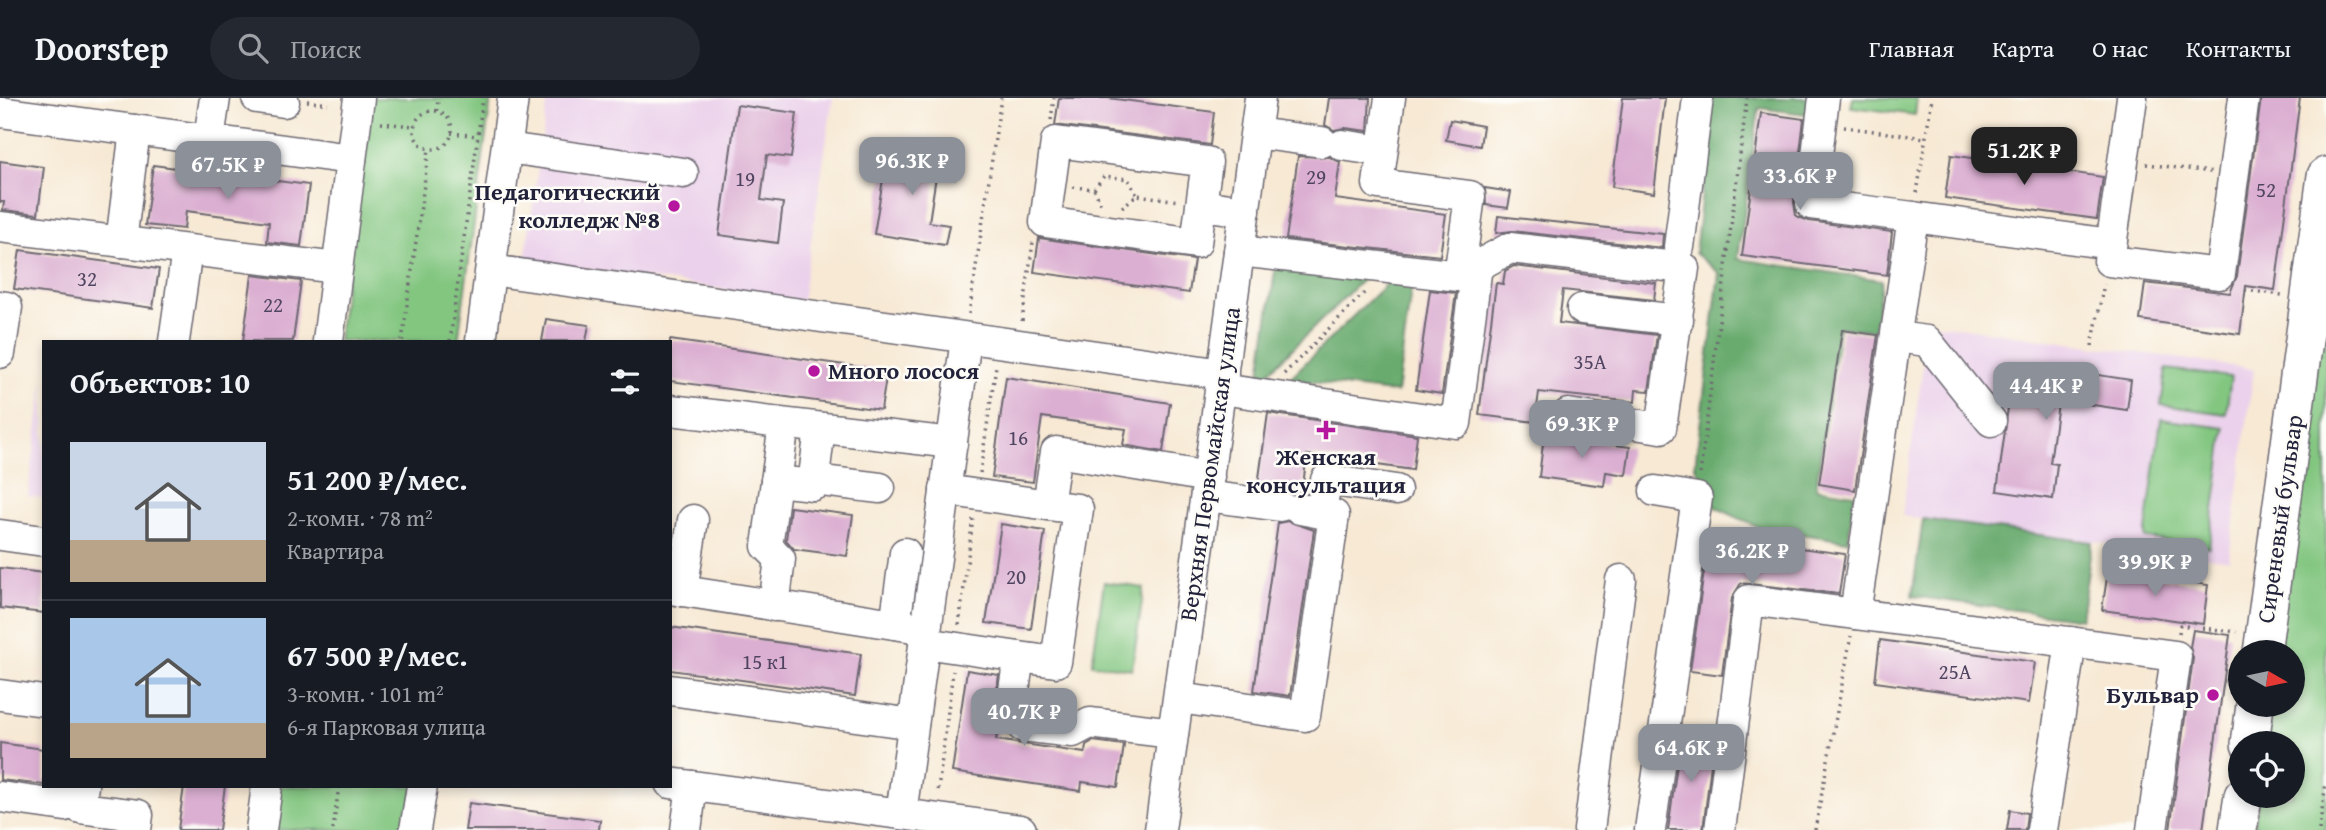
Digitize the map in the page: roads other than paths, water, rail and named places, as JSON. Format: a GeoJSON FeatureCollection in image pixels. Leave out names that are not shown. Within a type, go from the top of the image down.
{"type":"FeatureCollection","features":[{"type":"Feature","properties":{"kind":"main road","name":"Сиреневый бульвар"},"geometry":{"type":"LineString","coordinates":[[2251,640],[2326,176]]}},
{"type":"Feature","properties":{"kind":"main road"},"geometry":{"type":"LineString","coordinates":[[2238,830],[2241,808]]}},
{"type":"Feature","properties":{"kind":"street"},"geometry":{"type":"LineString","coordinates":[[209,139],[215,98]]}},
{"type":"Feature","properties":{"kind":"street"},"geometry":{"type":"LineString","coordinates":[[328,340],[359,98]]}},
{"type":"Feature","properties":{"kind":"street"},"geometry":{"type":"LineString","coordinates":[[481,340],[513,98]]}},
{"type":"Feature","properties":{"kind":"street","name":"Верхняя Первомайская улица"},"geometry":{"type":"LineString","coordinates":[[1160,830],[1261,98]]}},
{"type":"Feature","properties":{"kind":"street"},"geometry":{"type":"LineString","coordinates":[[491,270],[967,328],[1000,343],[1222,382],[1262,396],[1456,423],[1468,271],[1470,196],[1378,184],[1390,98]]}},
{"type":"Feature","properties":{"kind":"street"},"geometry":{"type":"LineString","coordinates":[[1679,247],[1698,98]]}},
{"type":"Feature","properties":{"kind":"street"},"geometry":{"type":"LineString","coordinates":[[2110,252],[2132,98]]}},
{"type":"Feature","properties":{"kind":"street"},"geometry":{"type":"LineString","coordinates":[[1822,111],[1811,204],[1913,217],[2220,274],[2244,98]]}},
{"type":"Feature","properties":{"kind":"street"},"geometry":{"type":"LineString","coordinates":[[0,111],[351,159]]}},
{"type":"Feature","properties":{"kind":"street"},"geometry":{"type":"LineString","coordinates":[[121,242],[135,130]]}},
{"type":"Feature","properties":{"kind":"street"},"geometry":{"type":"LineString","coordinates":[[1256,133],[1382,151]]}},
{"type":"Feature","properties":{"kind":"street"},"geometry":{"type":"LineString","coordinates":[[1056,142],[1207,162],[1201,205],[1196,243],[1041,222],[1056,142]]}},
{"type":"Feature","properties":{"kind":"street"},"geometry":{"type":"LineString","coordinates":[[507,148],[682,173]]}},
{"type":"Feature","properties":{"kind":"street"},"geometry":{"type":"LineString","coordinates":[[1201,205],[1245,211]]}},
{"type":"Feature","properties":{"kind":"street"},"geometry":{"type":"LineString","coordinates":[[1855,614],[1913,217]]}},
{"type":"Feature","properties":{"kind":"street"},"geometry":{"type":"LineString","coordinates":[[0,227],[337,268]]}},
{"type":"Feature","properties":{"kind":"street"},"geometry":{"type":"LineString","coordinates":[[1239,251],[1388,269],[1468,271],[1510,248],[1684,268],[1661,428],[1567,414]]}},
{"type":"Feature","properties":{"kind":"street"},"geometry":{"type":"LineString","coordinates":[[174,340],[187,250]]}},
{"type":"Feature","properties":{"kind":"street"},"geometry":{"type":"LineString","coordinates":[[0,306],[7,307],[0,353]]}},
{"type":"Feature","properties":{"kind":"street"},"geometry":{"type":"LineString","coordinates":[[1582,309],[1678,320]]}},
{"type":"Feature","properties":{"kind":"street"},"geometry":{"type":"LineString","coordinates":[[901,814],[967,328]]}},
{"type":"Feature","properties":{"kind":"street"},"geometry":{"type":"LineString","coordinates":[[1896,337],[1927,341],[1991,421]]}},
{"type":"Feature","properties":{"kind":"street"},"geometry":{"type":"LineString","coordinates":[[672,410],[952,443]]}},
{"type":"Feature","properties":{"kind":"street"},"geometry":{"type":"LineString","coordinates":[[774,606],[780,559],[767,546],[784,424]]}},
{"type":"Feature","properties":{"kind":"street"},"geometry":{"type":"LineString","coordinates":[[813,485],[820,428]]}},
{"type":"Feature","properties":{"kind":"street"},"geometry":{"type":"LineString","coordinates":[[1048,505],[1056,452],[1334,515],[1305,716],[1179,698]]}},
{"type":"Feature","properties":{"kind":"street"},"geometry":{"type":"LineString","coordinates":[[1300,509],[1326,480],[1396,490]]}},
{"type":"Feature","properties":{"kind":"street"},"geometry":{"type":"LineString","coordinates":[[776,481],[813,485],[822,481],[880,488]]}},
{"type":"Feature","properties":{"kind":"street"},"geometry":{"type":"LineString","coordinates":[[693,520],[676,590],[895,624],[956,648],[1056,662],[1078,509],[945,490]]}},
{"type":"Feature","properties":{"kind":"street"},"geometry":{"type":"LineString","coordinates":[[1650,830],[1697,498],[1655,491]]}},
{"type":"Feature","properties":{"kind":"street"},"geometry":{"type":"LineString","coordinates":[[0,535],[42,541]]}},
{"type":"Feature","properties":{"kind":"street"},"geometry":{"type":"LineString","coordinates":[[895,624],[905,553]]}},
{"type":"Feature","properties":{"kind":"street"},"geometry":{"type":"LineString","coordinates":[[1589,830],[1621,580]]}},
{"type":"Feature","properties":{"kind":"street"},"geometry":{"type":"LineString","coordinates":[[1720,830],[1749,600],[2176,656],[2152,830]]}},
{"type":"Feature","properties":{"kind":"street"},"geometry":{"type":"LineString","coordinates":[[2042,830],[2071,642]]}},
{"type":"Feature","properties":{"kind":"street"},"geometry":{"type":"LineString","coordinates":[[1019,657],[1011,710],[1022,726],[1073,732],[1090,723],[1173,733]]}},
{"type":"Feature","properties":{"kind":"street"},"geometry":{"type":"LineString","coordinates":[[672,690],[913,724]]}},
{"type":"Feature","properties":{"kind":"street"},"geometry":{"type":"LineString","coordinates":[[0,695],[42,701]]}},
{"type":"Feature","properties":{"kind":"street"},"geometry":{"type":"LineString","coordinates":[[686,830],[681,785],[1021,830]]}},
{"type":"Feature","properties":{"kind":"street"},"geometry":{"type":"LineString","coordinates":[[0,797],[65,806],[67,788]]}},
{"type":"Feature","properties":{"kind":"street"},"geometry":{"type":"LineString","coordinates":[[83,788],[80,808],[138,815],[136,830]]}},
{"type":"Feature","properties":{"kind":"street"},"geometry":{"type":"LineString","coordinates":[[261,830],[267,788]]}},
{"type":"Feature","properties":{"kind":"street"},"geometry":{"type":"LineString","coordinates":[[415,830],[422,788]]}},
{"type":"Feature","properties":{"kind":"place","name":"Педагогический колледж №8"},"geometry":{"type":"Point","coordinates":[674,206]}},
{"type":"Feature","properties":{"kind":"place","name":"Много лосося"},"geometry":{"type":"Point","coordinates":[814,371]}},
{"type":"Feature","properties":{"kind":"place","name":"Женская консультация"},"geometry":{"type":"Point","coordinates":[1326,430]}},
{"type":"Feature","properties":{"kind":"place","name":"Бульвар"},"geometry":{"type":"Point","coordinates":[2213,695]}}]}
